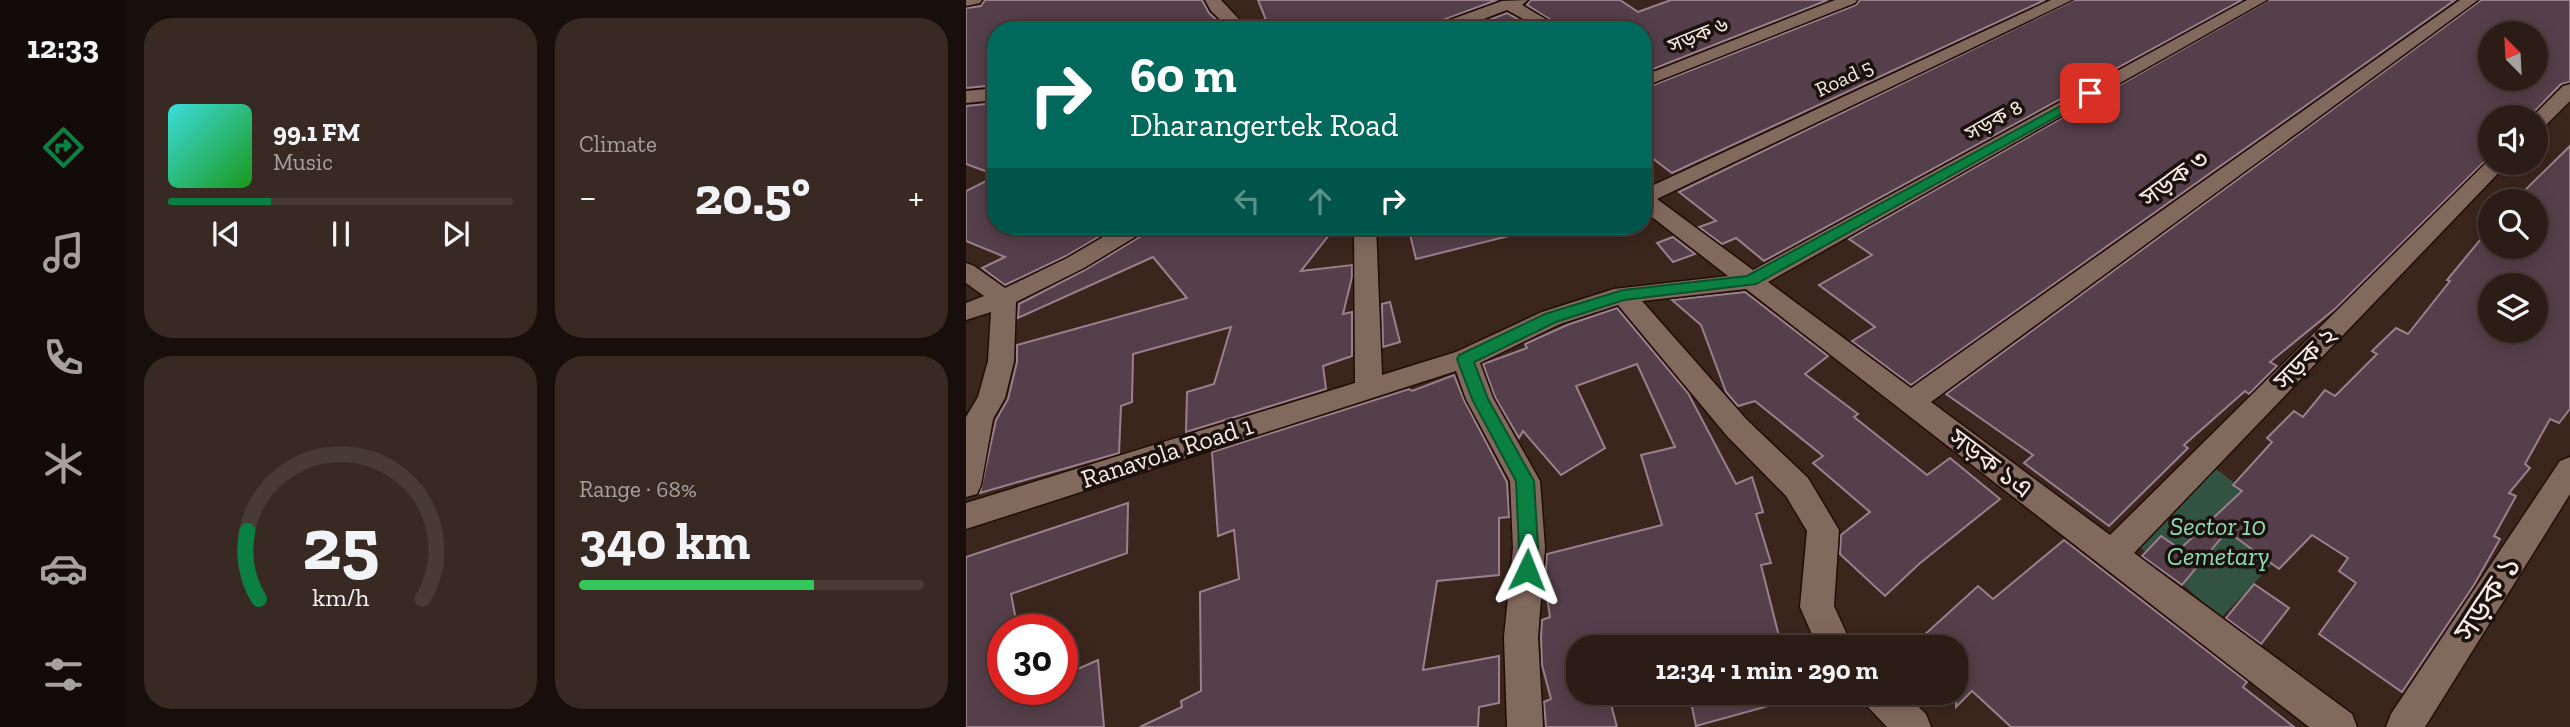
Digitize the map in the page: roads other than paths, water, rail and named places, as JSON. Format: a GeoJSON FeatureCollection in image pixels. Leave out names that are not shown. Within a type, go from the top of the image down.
{"type":"FeatureCollection","features":[{"type":"Feature","properties":{"kind":"street"},"geometry":{"type":"LineString","coordinates":[[966,1],[974,0]]}},
{"type":"Feature","properties":{"kind":"street"},"geometry":{"type":"LineString","coordinates":[[1213,0],[1217,8],[1231,21]]}},
{"type":"Feature","properties":{"kind":"street","name":"সড়ক ৬"},"geometry":{"type":"LineString","coordinates":[[1652,76],[1849,0]]}},
{"type":"Feature","properties":{"kind":"street","name":"Road 5"},"geometry":{"type":"LineString","coordinates":[[1652,194],[2064,0]]}},
{"type":"Feature","properties":{"kind":"street","name":"সড়ক ৪"},"geometry":{"type":"LineString","coordinates":[[1751,281],[2259,0]]}},
{"type":"Feature","properties":{"kind":"street","name":"সড়ক ৩"},"geometry":{"type":"LineString","coordinates":[[1911,402],[2470,0]]}},
{"type":"Feature","properties":{"kind":"street"},"geometry":{"type":"LineString","coordinates":[[1463,21],[1514,2],[1542,21]]}},
{"type":"Feature","properties":{"kind":"street"},"geometry":{"type":"LineString","coordinates":[[2548,112],[2569,92]]}},
{"type":"Feature","properties":{"kind":"street"},"geometry":{"type":"LineString","coordinates":[[966,97],[987,95]]}},
{"type":"Feature","properties":{"kind":"street","name":"সড়ক ২"},"geometry":{"type":"LineString","coordinates":[[2112,554],[2486,175]]}},
{"type":"Feature","properties":{"kind":"street","name":"সড়ক ১এ"},"geometry":{"type":"LineString","coordinates":[[1652,205],[2339,727]]}},
{"type":"Feature","properties":{"kind":"street"},"geometry":{"type":"LineString","coordinates":[[966,312],[1004,299],[1100,250],[1123,235]]}},
{"type":"Feature","properties":{"kind":"street"},"geometry":{"type":"LineString","coordinates":[[1365,235],[1369,387]]}},
{"type":"Feature","properties":{"kind":"street"},"geometry":{"type":"LineString","coordinates":[[966,271],[1004,299]]}},
{"type":"Feature","properties":{"kind":"street","name":"Ranavola Road 1"},"geometry":{"type":"LineString","coordinates":[[966,516],[1369,387],[1465,359],[1550,318],[1623,295],[1751,281]]}},
{"type":"Feature","properties":{"kind":"street"},"geometry":{"type":"LineString","coordinates":[[1623,295],[1737,428],[1797,487],[1823,530],[1817,607],[1830,635]]}},
{"type":"Feature","properties":{"kind":"street"},"geometry":{"type":"LineString","coordinates":[[966,485],[979,419],[990,398],[1001,360],[1004,299]]}},
{"type":"Feature","properties":{"kind":"street"},"geometry":{"type":"LineString","coordinates":[[1465,359],[1480,399],[1525,481],[1529,548],[1521,637],[1525,727]]}},
{"type":"Feature","properties":{"kind":"street","name":"সড়ক ১"},"geometry":{"type":"LineString","coordinates":[[2404,727],[2570,469]]}},
{"type":"Feature","properties":{"kind":"street"},"geometry":{"type":"LineString","coordinates":[[1891,705],[1913,727]]}},
{"type":"Feature","properties":{"kind":"park label","name":"Sector 10 Cemetary"},"geometry":{"type":"Point","coordinates":[2218,541]}}]}
